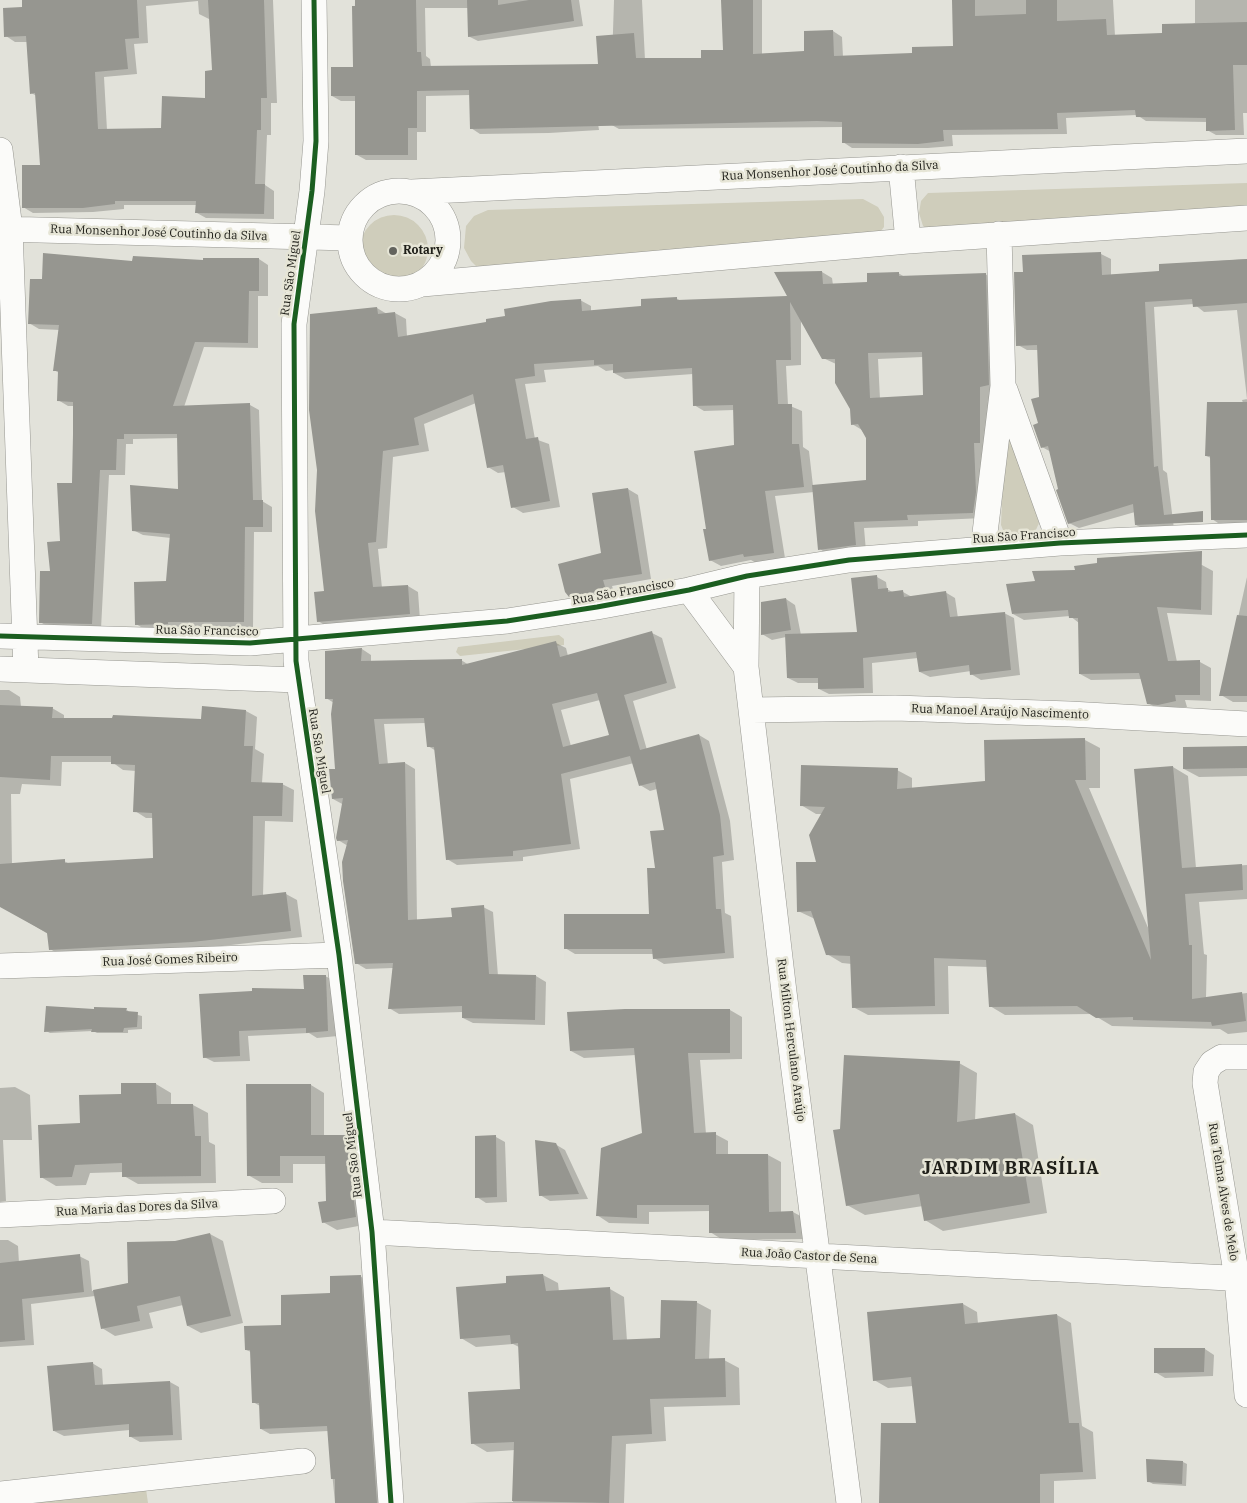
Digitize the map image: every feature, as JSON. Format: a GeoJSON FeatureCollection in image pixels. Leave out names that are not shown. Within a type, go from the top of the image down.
{"type":"FeatureCollection","features":[{"type":"Feature","properties":{"kind":"street","name":"Rua São Miguel"},"geometry":{"type":"LineString","coordinates":[[314,0],[316,141],[312,191],[294,324],[295,638],[298,680],[339,955],[372,1232],[391,1503]]}},
{"type":"Feature","properties":{"kind":"street"},"geometry":{"type":"LineString","coordinates":[[0,150],[26,636],[26,670]]}},
{"type":"Feature","properties":{"kind":"street","name":"Rua Monsenhor José Coutinho da Silva"},"geometry":{"type":"LineString","coordinates":[[412,192],[1247,151]]}},
{"type":"Feature","properties":{"kind":"street"},"geometry":{"type":"LineString","coordinates":[[900,167],[908,241]]}},
{"type":"Feature","properties":{"kind":"street"},"geometry":{"type":"LineString","coordinates":[[422,284],[435,274],[443,262],[448,248],[448,234],[444,220],[437,208],[426,198],[412,192],[397,190],[383,193],[369,200],[355,217],[349,238],[351,255],[359,270],[372,282],[388,288],[405,289],[422,284],[908,241],[1247,218]]}},
{"type":"Feature","properties":{"kind":"street","name":"Rua Monsenhor José Coutinho da Silva"},"geometry":{"type":"LineString","coordinates":[[5,229],[349,238]]}},
{"type":"Feature","properties":{"kind":"street"},"geometry":{"type":"LineString","coordinates":[[983,549],[1003,386],[999,234]]}},
{"type":"Feature","properties":{"kind":"street"},"geometry":{"type":"LineString","coordinates":[[1003,386],[1060,543]]}},
{"type":"Feature","properties":{"kind":"street","name":"Rua São Francisco"},"geometry":{"type":"LineString","coordinates":[[0,636],[250,643],[507,620],[597,607],[689,590],[747,576],[849,560],[1060,543],[1247,535]]}},
{"type":"Feature","properties":{"kind":"street","name":"Rua Milton Herculano Araújo"},"geometry":{"type":"LineString","coordinates":[[747,576],[746,667],[784,992],[849,1503]]}},
{"type":"Feature","properties":{"kind":"street"},"geometry":{"type":"LineString","coordinates":[[689,590],[746,667]]}},
{"type":"Feature","properties":{"kind":"street"},"geometry":{"type":"LineString","coordinates":[[0,669],[298,680]]}},
{"type":"Feature","properties":{"kind":"street","name":"Rua Manoel Araújo Nascimento"},"geometry":{"type":"LineString","coordinates":[[752,710],[895,708],[1070,714],[1247,724]]}},
{"type":"Feature","properties":{"kind":"street","name":"Rua José Gomes Ribeiro"},"geometry":{"type":"LineString","coordinates":[[0,966],[339,955]]}},
{"type":"Feature","properties":{"kind":"street","name":"Rua Telma Alves de Melo"},"geometry":{"type":"LineString","coordinates":[[1247,1057],[1222,1056],[1212,1063],[1206,1072],[1205,1083],[1242,1279],[1247,1395]]}},
{"type":"Feature","properties":{"kind":"street","name":"Rua Maria das Dores da Silva"},"geometry":{"type":"LineString","coordinates":[[0,1214],[273,1201]]}},
{"type":"Feature","properties":{"kind":"street","name":"Rua João Castor de Sena"},"geometry":{"type":"LineString","coordinates":[[372,1232],[1242,1279]]}},
{"type":"Feature","properties":{"kind":"street"},"geometry":{"type":"LineString","coordinates":[[0,1494],[303,1461]]}},
{"type":"Feature","properties":{"kind":"shaded area"},"geometry":{"type":"Polygon","coordinates":[[[1247,183],[1247,212],[931,232],[923,226],[919,213],[921,201],[928,193],[1247,183]]]}},
{"type":"Feature","properties":{"kind":"shaded area"},"geometry":{"type":"Polygon","coordinates":[[[863,199],[878,207],[884,217],[884,227],[877,236],[478,268],[471,261],[464,248],[466,226],[474,216],[488,210],[863,199]]]}},
{"type":"Feature","properties":{"kind":"shaded area"},"geometry":{"type":"Polygon","coordinates":[[[401,215],[413,221],[422,230],[428,242],[426,262],[418,273],[401,283],[387,283],[370,273],[362,262],[360,242],[370,225],[381,217],[401,215]]]}},
{"type":"Feature","properties":{"kind":"shaded area"},"geometry":{"type":"Polygon","coordinates":[[[1005,432],[1017,452],[1039,523],[1035,532],[1024,540],[1005,535],[1001,525],[1005,432]]]}},
{"type":"Feature","properties":{"kind":"shaded area"},"geometry":{"type":"Polygon","coordinates":[[[559,635],[564,639],[564,645],[460,656],[456,652],[458,647],[559,635]]]}},
{"type":"Feature","properties":{"kind":"shaded area"},"geometry":{"type":"Polygon","coordinates":[[[145,1482],[148,1503],[0,1503],[145,1482]]]}},
{"type":"Feature","properties":{"kind":"building"},"geometry":{"type":"Polygon","coordinates":[[[22,0],[137,0],[139,38],[125,39],[128,69],[95,72],[98,129],[161,128],[162,96],[205,98],[205,71],[212,70],[208,0],[264,0],[267,98],[261,98],[261,130],[257,130],[255,184],[265,184],[264,214],[195,213],[196,201],[115,201],[115,204],[83,208],[22,208],[22,165],[40,165],[35,93],[30,94],[26,36],[4,37],[3,8],[22,7],[22,0]]]}},
{"type":"Feature","properties":{"kind":"building"},"geometry":{"type":"Polygon","coordinates":[[[355,0],[416,0],[417,52],[421,52],[422,66],[598,64],[596,36],[634,33],[636,58],[701,58],[701,50],[723,50],[721,0],[753,0],[753,54],[804,51],[804,31],[833,30],[834,56],[912,53],[912,47],[953,46],[952,0],[975,0],[975,16],[1026,14],[1026,0],[1057,0],[1057,21],[1106,19],[1107,35],[1162,33],[1162,24],[1247,22],[1247,65],[1233,65],[1235,130],[1206,131],[1206,118],[1136,117],[1135,110],[1057,113],[1058,129],[943,130],[944,141],[918,144],[842,143],[842,122],[817,121],[470,129],[469,90],[417,91],[417,128],[408,128],[408,155],[355,155],[355,96],[331,96],[331,67],[353,67],[352,6],[355,6],[355,0]]]}},
{"type":"Feature","properties":{"kind":"building"},"geometry":{"type":"Polygon","coordinates":[[[467,0],[498,0],[498,5],[529,0],[571,0],[574,21],[468,37],[467,0]]]}},
{"type":"Feature","properties":{"kind":"building"},"geometry":{"type":"Polygon","coordinates":[[[1101,252],[1102,275],[1159,271],[1159,264],[1247,259],[1247,303],[1193,307],[1192,299],[1145,302],[1154,467],[1158,466],[1164,515],[1203,511],[1203,522],[1135,525],[1133,504],[1068,524],[1056,490],[1058,489],[1048,446],[1041,448],[1033,425],[1038,423],[1031,399],[1039,397],[1037,345],[1016,346],[1014,272],[1023,272],[1022,255],[1101,252]]]}},
{"type":"Feature","properties":{"kind":"building"},"geometry":{"type":"Polygon","coordinates":[[[43,253],[132,261],[133,256],[203,260],[203,258],[259,258],[259,291],[249,291],[248,343],[195,342],[173,406],[250,403],[253,500],[263,500],[263,527],[245,527],[244,622],[168,622],[168,624],[135,625],[134,582],[166,581],[170,534],[132,531],[130,485],[178,489],[177,434],[124,434],[124,439],[117,439],[116,470],[100,470],[92,624],[39,623],[40,571],[50,571],[47,542],[60,541],[57,483],[72,483],[73,434],[73,402],[57,401],[58,371],[53,371],[59,325],[28,324],[30,279],[42,279],[43,253]]]}},
{"type":"Feature","properties":{"kind":"building"},"geometry":{"type":"Polygon","coordinates":[[[822,271],[823,284],[867,282],[867,273],[899,272],[899,276],[986,273],[989,385],[980,387],[980,443],[974,443],[976,492],[973,513],[907,515],[908,520],[854,522],[856,545],[818,550],[812,485],[866,480],[866,438],[858,424],[851,425],[850,409],[835,383],[835,359],[822,359],[790,302],[791,360],[776,360],[778,404],[792,404],[792,444],[799,444],[804,487],[765,491],[774,553],[744,557],[743,554],[709,561],[703,529],[706,529],[694,451],[734,445],[733,405],[693,406],[692,368],[613,373],[613,364],[594,365],[594,360],[534,364],[535,376],[515,379],[526,439],[538,437],[550,501],[511,508],[503,465],[487,468],[473,394],[414,418],[419,445],[383,451],[376,542],[368,543],[373,587],[408,585],[410,614],[317,622],[314,592],[324,591],[315,511],[317,470],[309,410],[310,314],[377,307],[378,314],[395,312],[398,337],[486,322],[486,319],[505,316],[504,309],[551,301],[581,299],[582,311],[641,306],[641,299],[677,297],[677,300],[787,296],[774,272],[822,271]],[[922,352],[868,353],[870,398],[923,395],[922,352]]]}},
{"type":"Feature","properties":{"kind":"building"},"geometry":{"type":"Polygon","coordinates":[[[1207,402],[1247,402],[1247,520],[1211,520],[1210,456],[1205,456],[1207,402]]]}},
{"type":"Feature","properties":{"kind":"building"},"geometry":{"type":"Polygon","coordinates":[[[628,488],[642,574],[603,580],[606,590],[569,597],[565,592],[558,564],[601,553],[592,493],[628,488]]]}},
{"type":"Feature","properties":{"kind":"building"},"geometry":{"type":"Polygon","coordinates":[[[1202,551],[1201,610],[1157,607],[1168,661],[1200,660],[1200,695],[1175,695],[1176,701],[1158,705],[1147,704],[1139,673],[1079,674],[1078,618],[1069,618],[1068,610],[1012,614],[1006,584],[1035,581],[1032,571],[1075,570],[1074,566],[1097,563],[1097,558],[1202,551]]]}},
{"type":"Feature","properties":{"kind":"building"},"geometry":{"type":"Polygon","coordinates":[[[877,575],[878,589],[888,588],[888,592],[903,590],[904,597],[946,591],[950,617],[1005,612],[1011,670],[970,675],[969,665],[919,672],[916,652],[863,658],[864,688],[818,689],[818,678],[787,678],[785,634],[857,632],[851,578],[877,575]]]}},
{"type":"Feature","properties":{"kind":"building"},"geometry":{"type":"Polygon","coordinates":[[[786,598],[791,630],[761,635],[761,602],[786,598]]]}},
{"type":"Feature","properties":{"kind":"building"},"geometry":{"type":"Polygon","coordinates":[[[1237,615],[1247,616],[1247,696],[1219,696],[1237,615]]]}},
{"type":"Feature","properties":{"kind":"building"},"geometry":{"type":"Polygon","coordinates":[[[652,631],[667,683],[624,695],[640,750],[699,734],[720,815],[724,855],[713,857],[716,909],[721,909],[725,953],[653,959],[652,949],[564,949],[564,914],[649,914],[647,868],[655,868],[650,831],[664,830],[655,782],[639,786],[630,756],[561,774],[571,844],[513,851],[513,856],[446,860],[434,747],[427,747],[424,718],[374,719],[379,764],[405,762],[408,920],[452,917],[451,908],[484,905],[489,974],[536,975],[535,1020],[462,1018],[462,1006],[388,1009],[393,963],[355,964],[343,881],[342,862],[348,840],[337,841],[336,838],[343,798],[332,799],[329,769],[335,769],[331,714],[333,699],[325,699],[325,651],[362,648],[361,661],[462,659],[462,665],[556,641],[560,657],[652,631]],[[597,693],[552,704],[563,747],[609,735],[597,693]]]}},
{"type":"Feature","properties":{"kind":"building"},"geometry":{"type":"Polygon","coordinates":[[[0,705],[53,707],[52,718],[112,718],[113,715],[201,719],[202,706],[246,710],[244,746],[253,746],[251,782],[283,783],[282,816],[253,816],[252,896],[286,892],[291,931],[192,942],[49,950],[47,933],[0,907],[0,864],[65,859],[65,863],[153,858],[152,813],[133,812],[135,765],[111,764],[111,756],[51,756],[50,780],[0,777],[0,705]]]}},
{"type":"Feature","properties":{"kind":"building"},"geometry":{"type":"Polygon","coordinates":[[[1085,738],[1086,780],[1075,780],[1151,960],[1134,769],[1173,766],[1182,868],[1242,864],[1243,890],[1185,894],[1189,945],[1192,945],[1192,999],[1242,992],[1246,1021],[1212,1026],[1211,1022],[1133,1020],[1133,1017],[1096,1018],[1077,1006],[989,1007],[986,960],[934,958],[935,1006],[852,1008],[850,956],[826,955],[811,911],[797,912],[796,862],[816,862],[809,835],[825,807],[800,806],[801,765],[898,768],[897,789],[985,781],[984,740],[1085,738]]]}},
{"type":"Feature","properties":{"kind":"building"},"geometry":{"type":"Polygon","coordinates":[[[1247,746],[1247,768],[1183,769],[1183,747],[1247,746]]]}},
{"type":"Feature","properties":{"kind":"building"},"geometry":{"type":"Polygon","coordinates":[[[303,975],[326,975],[328,1031],[306,1033],[306,1028],[239,1031],[240,1056],[203,1058],[199,994],[252,991],[252,988],[304,989],[303,975]]]}},
{"type":"Feature","properties":{"kind":"building"},"geometry":{"type":"Polygon","coordinates":[[[46,1006],[94,1009],[94,1007],[127,1008],[126,1011],[138,1012],[137,1027],[124,1028],[123,1032],[91,1032],[92,1029],[44,1032],[46,1006]]]}},
{"type":"Feature","properties":{"kind":"building"},"geometry":{"type":"Polygon","coordinates":[[[625,1009],[730,1009],[730,1053],[688,1053],[694,1133],[716,1132],[716,1154],[768,1154],[769,1212],[793,1211],[796,1233],[709,1233],[709,1205],[637,1205],[637,1218],[596,1216],[601,1148],[642,1133],[634,1048],[570,1051],[567,1012],[625,1009]]]}},
{"type":"Feature","properties":{"kind":"building"},"geometry":{"type":"Polygon","coordinates":[[[844,1055],[960,1061],[957,1122],[1015,1113],[1030,1203],[924,1221],[919,1194],[846,1206],[833,1130],[840,1129],[844,1055]]]}},
{"type":"Feature","properties":{"kind":"building"},"geometry":{"type":"Polygon","coordinates":[[[121,1083],[156,1083],[157,1104],[193,1104],[195,1136],[201,1136],[201,1176],[122,1177],[122,1163],[75,1165],[72,1177],[40,1178],[38,1125],[80,1123],[79,1095],[121,1094],[121,1083]]]}},
{"type":"Feature","properties":{"kind":"building"},"geometry":{"type":"Polygon","coordinates":[[[246,1084],[311,1084],[311,1135],[346,1135],[356,1217],[322,1223],[318,1202],[326,1201],[325,1156],[280,1156],[280,1176],[247,1176],[246,1084]]]}},
{"type":"Feature","properties":{"kind":"building"},"geometry":{"type":"Polygon","coordinates":[[[496,1135],[497,1197],[475,1198],[475,1136],[496,1135]]]}},
{"type":"Feature","properties":{"kind":"building"},"geometry":{"type":"Polygon","coordinates":[[[535,1140],[556,1143],[579,1194],[539,1196],[535,1140]]]}},
{"type":"Feature","properties":{"kind":"building"},"geometry":{"type":"Polygon","coordinates":[[[210,1233],[231,1316],[187,1326],[180,1296],[137,1306],[140,1321],[101,1329],[93,1290],[128,1283],[127,1242],[175,1241],[210,1233]]]}},
{"type":"Feature","properties":{"kind":"building"},"geometry":{"type":"Polygon","coordinates":[[[80,1254],[84,1292],[22,1299],[25,1340],[0,1342],[0,1263],[80,1254]]]}},
{"type":"Feature","properties":{"kind":"building"},"geometry":{"type":"Polygon","coordinates":[[[543,1274],[546,1291],[610,1287],[613,1340],[660,1338],[661,1300],[697,1301],[695,1359],[725,1358],[726,1397],[650,1399],[652,1434],[612,1436],[609,1503],[512,1501],[514,1442],[471,1444],[468,1392],[520,1389],[518,1343],[511,1344],[510,1335],[460,1339],[456,1287],[506,1283],[506,1276],[543,1274]]]}},
{"type":"Feature","properties":{"kind":"building"},"geometry":{"type":"Polygon","coordinates":[[[361,1275],[377,1503],[335,1503],[335,1479],[331,1479],[327,1426],[260,1429],[259,1403],[252,1403],[250,1350],[245,1350],[244,1326],[281,1325],[281,1295],[330,1293],[330,1276],[361,1275]]]}},
{"type":"Feature","properties":{"kind":"building"},"geometry":{"type":"Polygon","coordinates":[[[963,1303],[965,1324],[1057,1314],[1069,1423],[1079,1423],[1083,1472],[1040,1474],[1040,1503],[879,1503],[881,1423],[916,1423],[911,1377],[873,1381],[867,1312],[963,1303]]]}},
{"type":"Feature","properties":{"kind":"building"},"geometry":{"type":"Polygon","coordinates":[[[1154,1348],[1205,1348],[1204,1372],[1154,1373],[1154,1348]]]}},
{"type":"Feature","properties":{"kind":"building"},"geometry":{"type":"Polygon","coordinates":[[[93,1362],[95,1385],[170,1381],[173,1435],[129,1437],[129,1424],[53,1431],[47,1366],[93,1362]]]}},
{"type":"Feature","properties":{"kind":"building"},"geometry":{"type":"Polygon","coordinates":[[[1146,1459],[1183,1461],[1182,1484],[1147,1482],[1146,1459]]]}},
{"type":"Feature","properties":{"kind":"cycle path"},"geometry":{"type":"LineString","coordinates":[[314,0],[316,141],[312,191],[294,324],[296,661],[339,955],[372,1232],[391,1503]]}},
{"type":"Feature","properties":{"kind":"cycle path"},"geometry":{"type":"LineString","coordinates":[[0,636],[250,643],[507,621],[689,590],[747,576],[849,560],[1060,543],[1247,535]]}},
{"type":"Feature","properties":{"kind":"place","name":"Rotary"},"geometry":{"type":"Point","coordinates":[393,251]}},
{"type":"Feature","properties":{"kind":"district","name":"JARDIM BRASÍLIA"},"geometry":{"type":"Point","coordinates":[1011,1169]}}]}
